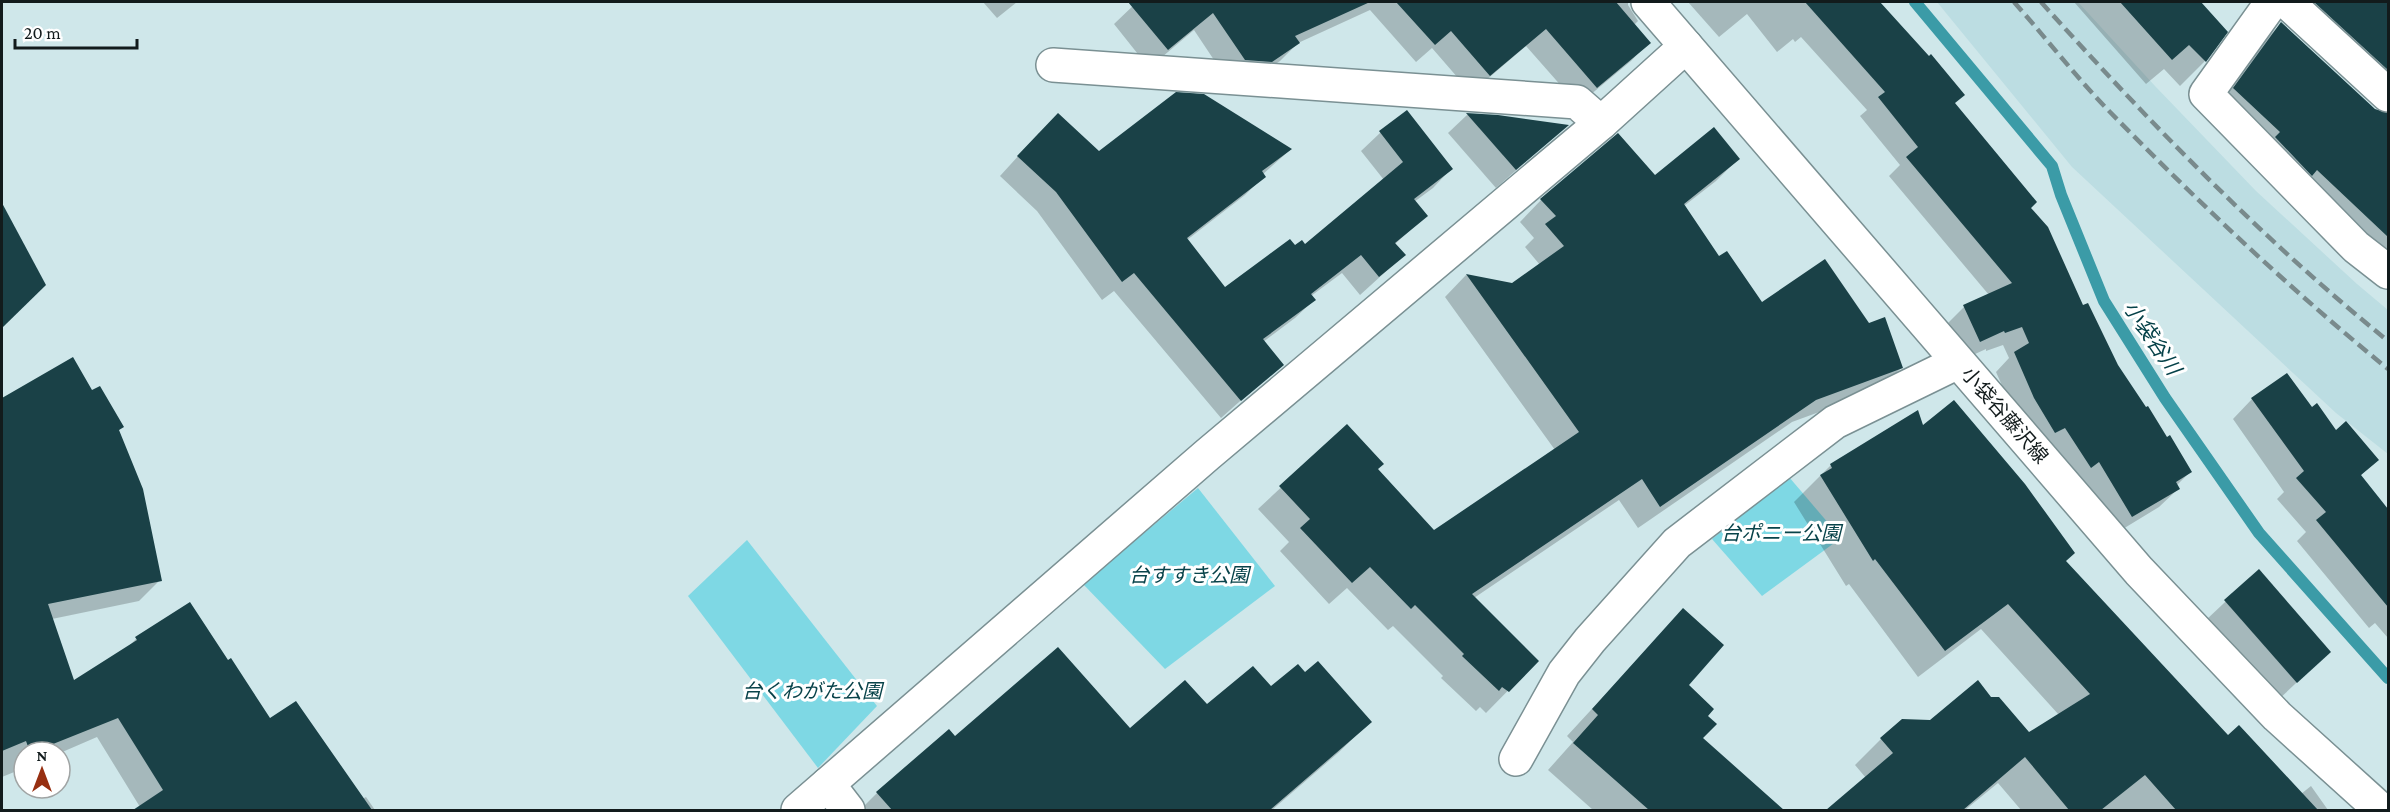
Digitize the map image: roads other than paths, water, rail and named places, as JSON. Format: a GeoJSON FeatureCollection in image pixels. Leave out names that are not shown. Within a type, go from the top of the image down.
{"type":"FeatureCollection","features":[{"type":"Feature","properties":{"kind":"street","name":"小袋谷藤沢線"},"geometry":{"type":"LineString","coordinates":[[1648,2],[2139,571],[2277,716],[2381,810]]}},
{"type":"Feature","properties":{"kind":"street"},"geometry":{"type":"LineString","coordinates":[[2272,2],[2206,94],[2356,247],[2388,272]]}},
{"type":"Feature","properties":{"kind":"street"},"geometry":{"type":"LineString","coordinates":[[2287,2],[2388,95]]}},
{"type":"Feature","properties":{"kind":"street"},"geometry":{"type":"LineString","coordinates":[[798,810],[1207,455],[1601,123],[1686,46]]}},
{"type":"Feature","properties":{"kind":"street"},"geometry":{"type":"LineString","coordinates":[[1053,65],[1578,102],[1601,123]]}},
{"type":"Feature","properties":{"kind":"street"},"geometry":{"type":"LineString","coordinates":[[1516,759],[1564,673],[1590,640],[1677,543],[1835,423],[1958,362]]}},
{"type":"Feature","properties":{"kind":"street"},"geometry":{"type":"LineString","coordinates":[[828,784],[848,810]]}},
{"type":"Feature","properties":{"kind":"waterway","name":"小袋谷川"},"geometry":{"type":"LineString","coordinates":[[1915,2],[2052,166],[2061,195],[2104,301],[2165,398],[2259,533],[2388,678]]}},
{"type":"Feature","properties":{"kind":"railway"},"geometry":{"type":"LineString","coordinates":[[2014,2],[2097,99],[2143,146],[2281,277],[2388,369]]}},
{"type":"Feature","properties":{"kind":"railway"},"geometry":{"type":"LineString","coordinates":[[2041,2],[2123,92],[2208,179],[2296,262],[2388,341]]}},
{"type":"Feature","properties":{"kind":"park label","name":"台ポニー公園"},"geometry":{"type":"Point","coordinates":[1781,533]}},
{"type":"Feature","properties":{"kind":"park label","name":"台すすき公園"},"geometry":{"type":"Point","coordinates":[1189,575]}},
{"type":"Feature","properties":{"kind":"park label","name":"台くわがた公園"},"geometry":{"type":"Point","coordinates":[812,691]}}]}
